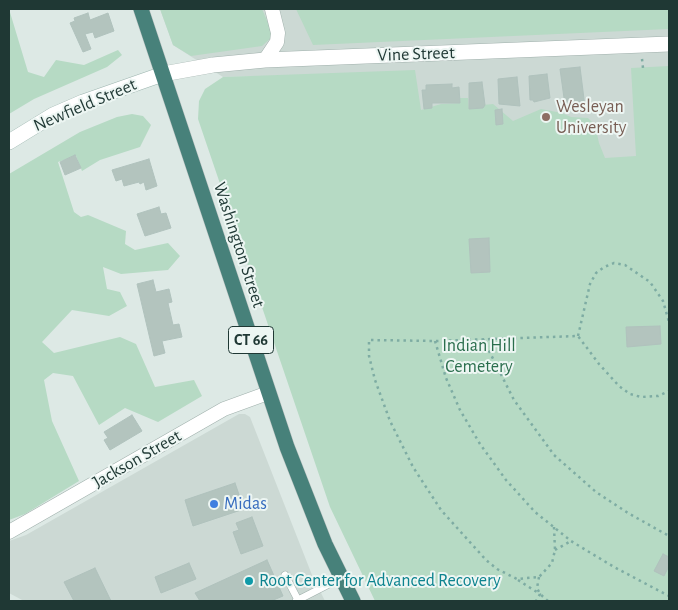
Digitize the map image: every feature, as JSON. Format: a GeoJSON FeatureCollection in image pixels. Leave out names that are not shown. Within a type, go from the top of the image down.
{"type":"FeatureCollection","features":[{"type":"Feature","properties":{"kind":"highway","name":"Washington Street"},"geometry":{"type":"LineString","coordinates":[[141,9],[268,393],[305,497],[353,601]]}},
{"type":"Feature","properties":{"kind":"street"},"geometry":{"type":"LineString","coordinates":[[265,60],[277,42],[278,33],[272,9]]}},
{"type":"Feature","properties":{"kind":"street","name":"Vine Street"},"geometry":{"type":"LineString","coordinates":[[164,74],[213,65],[265,60],[669,44]]}},
{"type":"Feature","properties":{"kind":"street","name":"Newfield Street"},"geometry":{"type":"LineString","coordinates":[[9,142],[53,115],[83,102],[164,74]]}},
{"type":"Feature","properties":{"kind":"street","name":"Jackson Street"},"geometry":{"type":"LineString","coordinates":[[9,532],[224,409],[268,393]]}},
{"type":"Feature","properties":{"kind":"lane"},"geometry":{"type":"LineString","coordinates":[[285,575],[297,601],[341,578]]}},
{"type":"Feature","properties":{"kind":"path"},"geometry":{"type":"LineString","coordinates":[[642,56],[642,68]]}},
{"type":"Feature","properties":{"kind":"path"},"geometry":{"type":"LineString","coordinates":[[669,322],[662,301],[650,282],[625,265],[614,263],[604,267],[596,274],[590,284],[578,336],[599,364],[619,386],[630,394],[641,397],[658,396],[669,391]]}},
{"type":"Feature","properties":{"kind":"path"},"geometry":{"type":"LineString","coordinates":[[548,601],[517,579],[497,570],[441,510],[413,467],[390,421],[375,380],[369,356],[369,340],[578,336]]}},
{"type":"Feature","properties":{"kind":"path"},"geometry":{"type":"LineString","coordinates":[[483,339],[514,400],[554,455],[596,492],[669,536]]}},
{"type":"Feature","properties":{"kind":"path"},"geometry":{"type":"LineString","coordinates":[[435,340],[446,378],[460,410],[480,444],[506,480],[535,512],[571,541],[614,567],[669,596]]}},
{"type":"Feature","properties":{"kind":"path"},"geometry":{"type":"LineString","coordinates":[[517,579],[526,580],[539,576],[552,563],[555,550],[554,527]]}},
{"type":"Feature","properties":{"kind":"path"},"geometry":{"type":"LineString","coordinates":[[555,550],[571,541]]}},
{"type":"Feature","properties":{"kind":"path"},"geometry":{"type":"LineString","coordinates":[[536,601],[540,594],[538,588],[539,576]]}},
{"type":"Feature","properties":{"kind":"shaded area","name":"Wesleyan University"},"geometry":{"type":"Polygon","coordinates":[[[160,9],[669,9],[669,203],[491,165],[314,75],[223,77],[173,45],[160,9]]]}},
{"type":"Feature","properties":{"kind":"shaded area"},"geometry":{"type":"Polygon","coordinates":[[[239,414],[245,414],[250,417],[312,575],[325,601],[24,601],[9,593],[9,541],[26,535],[239,414]]]}},
{"type":"Feature","properties":{"kind":"green space"},"geometry":{"type":"Polygon","coordinates":[[[9,9],[28,72],[44,77],[56,60],[84,65],[118,50],[122,55],[107,67],[34,99],[9,114],[9,9]]]}},
{"type":"Feature","properties":{"kind":"green space"},"geometry":{"type":"Polygon","coordinates":[[[160,9],[262,9],[272,37],[262,46],[191,56],[173,45],[160,9]]]}},
{"type":"Feature","properties":{"kind":"green space"},"geometry":{"type":"Polygon","coordinates":[[[296,9],[669,9],[669,29],[313,45],[296,9]]]}},
{"type":"Feature","properties":{"kind":"green space","name":"Indian Hill Cemetery"},"geometry":{"type":"Polygon","coordinates":[[[669,66],[669,601],[375,601],[330,507],[198,119],[199,101],[205,89],[223,77],[415,70],[421,110],[441,104],[460,103],[460,98],[468,98],[469,109],[483,108],[483,105],[493,104],[513,121],[541,109],[562,113],[571,117],[588,118],[595,125],[605,158],[636,156],[631,68],[669,66]]]}},
{"type":"Feature","properties":{"kind":"green space"},"geometry":{"type":"Polygon","coordinates":[[[132,114],[143,116],[151,125],[140,147],[100,160],[82,171],[76,156],[58,162],[74,212],[81,217],[88,215],[126,231],[125,244],[135,250],[168,243],[180,256],[168,270],[121,274],[103,267],[107,289],[120,292],[127,306],[109,316],[72,310],[42,342],[54,353],[120,337],[136,344],[155,387],[194,380],[202,396],[158,422],[125,408],[99,425],[73,376],[53,373],[44,380],[52,421],[79,481],[25,514],[9,520],[9,174],[80,132],[117,117],[132,114]]]}},
{"type":"Feature","properties":{"kind":"building"},"geometry":{"type":"Polygon","coordinates":[[[88,13],[90,20],[108,13],[114,31],[95,38],[93,32],[85,34],[91,49],[83,52],[70,23],[75,21],[74,18],[88,13]]]}},
{"type":"Feature","properties":{"kind":"building"},"geometry":{"type":"Polygon","coordinates":[[[580,67],[585,107],[574,108],[573,104],[565,105],[560,69],[580,67]]]}},
{"type":"Feature","properties":{"kind":"building"},"geometry":{"type":"Polygon","coordinates":[[[547,74],[550,98],[534,102],[530,100],[529,76],[547,74]]]}},
{"type":"Feature","properties":{"kind":"building"},"geometry":{"type":"Polygon","coordinates":[[[517,77],[520,106],[499,104],[498,79],[517,77]]]}},
{"type":"Feature","properties":{"kind":"building"},"geometry":{"type":"Polygon","coordinates":[[[482,82],[485,105],[483,108],[469,109],[469,83],[482,82]]]}},
{"type":"Feature","properties":{"kind":"building"},"geometry":{"type":"Polygon","coordinates":[[[452,84],[452,88],[459,87],[460,103],[432,103],[432,108],[424,109],[422,90],[426,90],[426,85],[452,84]]]}},
{"type":"Feature","properties":{"kind":"building"},"geometry":{"type":"Polygon","coordinates":[[[502,109],[503,124],[496,125],[495,110],[502,109]]]}},
{"type":"Feature","properties":{"kind":"building"},"geometry":{"type":"Polygon","coordinates":[[[75,155],[81,168],[65,175],[60,162],[75,155]]]}},
{"type":"Feature","properties":{"kind":"building"},"geometry":{"type":"Polygon","coordinates":[[[149,159],[157,186],[146,190],[144,182],[124,186],[122,179],[116,181],[112,170],[149,159]]]}},
{"type":"Feature","properties":{"kind":"building"},"geometry":{"type":"Polygon","coordinates":[[[159,207],[161,214],[166,213],[171,228],[145,236],[137,214],[159,207]]]}},
{"type":"Feature","properties":{"kind":"building"},"geometry":{"type":"Polygon","coordinates":[[[489,238],[490,272],[471,273],[469,239],[489,238]]]}},
{"type":"Feature","properties":{"kind":"building"},"geometry":{"type":"Polygon","coordinates":[[[153,280],[156,292],[169,289],[172,302],[168,303],[173,325],[179,324],[182,337],[162,341],[165,353],[154,356],[137,284],[153,280]]]}},
{"type":"Feature","properties":{"kind":"building"},"geometry":{"type":"Polygon","coordinates":[[[660,326],[661,344],[627,347],[626,327],[660,326]]]}},
{"type":"Feature","properties":{"kind":"building"},"geometry":{"type":"Polygon","coordinates":[[[132,415],[142,431],[110,450],[104,440],[108,438],[104,432],[132,415]]]}},
{"type":"Feature","properties":{"kind":"building","name":"Midas"},"geometry":{"type":"Polygon","coordinates":[[[235,483],[244,509],[193,526],[185,500],[235,483]]]}},
{"type":"Feature","properties":{"kind":"building"},"geometry":{"type":"Polygon","coordinates":[[[252,517],[263,546],[241,554],[233,532],[239,530],[236,523],[252,517]]]}},
{"type":"Feature","properties":{"kind":"building"},"geometry":{"type":"Polygon","coordinates":[[[663,554],[669,557],[669,566],[664,576],[654,571],[663,554]]]}},
{"type":"Feature","properties":{"kind":"building","name":"Root Center for Advanced Recovery"},"geometry":{"type":"Polygon","coordinates":[[[267,560],[283,596],[271,601],[200,601],[195,593],[267,560]]]}},
{"type":"Feature","properties":{"kind":"building"},"geometry":{"type":"Polygon","coordinates":[[[189,563],[196,579],[161,593],[155,577],[189,563]]]}},
{"type":"Feature","properties":{"kind":"building"},"geometry":{"type":"Polygon","coordinates":[[[95,568],[111,601],[74,601],[64,582],[95,568]]]}},
{"type":"Feature","properties":{"kind":"place","name":"Wesleyan University"},"geometry":{"type":"Point","coordinates":[546,117]}},
{"type":"Feature","properties":{"kind":"place","name":"Midas"},"geometry":{"type":"Point","coordinates":[214,504]}},
{"type":"Feature","properties":{"kind":"place","name":"Root Center for Advanced Recovery"},"geometry":{"type":"Point","coordinates":[249,581]}}]}
